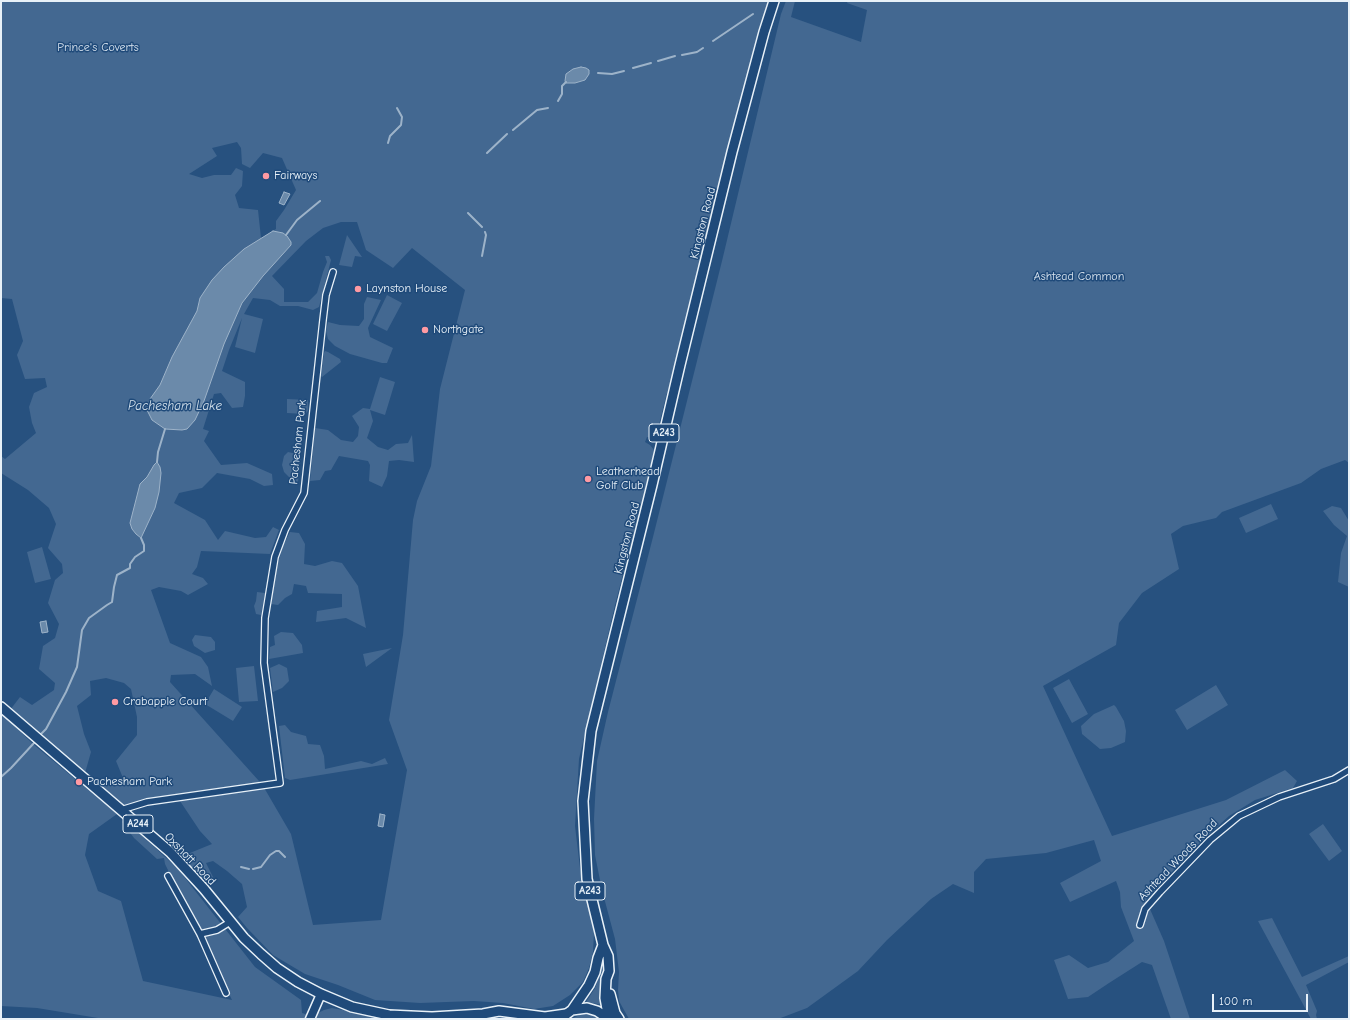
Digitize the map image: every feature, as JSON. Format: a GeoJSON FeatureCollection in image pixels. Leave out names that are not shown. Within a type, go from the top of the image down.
{"type":"FeatureCollection","features":[{"type":"Feature","properties":{"kind":"main road","name":"Kingston Road"},"geometry":{"type":"LineString","coordinates":[[612,1019],[607,1009],[605,998],[606,979],[609,971],[608,956],[603,945],[587,879],[583,801],[591,731],[732,152],[774,1]]}},
{"type":"Feature","properties":{"kind":"main road","name":"Oxshott Road"},"geometry":{"type":"LineString","coordinates":[[1,707],[182,864],[230,922],[261,954],[277,968],[298,982],[321,994],[352,1007],[389,1015],[432,1017],[483,1014],[499,1011],[545,1017],[566,1014],[587,1008],[597,1011],[609,1019]]}},
{"type":"Feature","properties":{"kind":"main road"},"geometry":{"type":"LineString","coordinates":[[566,1014],[590,985],[603,945]]}},
{"type":"Feature","properties":{"kind":"main road"},"geometry":{"type":"LineString","coordinates":[[609,971],[610,996],[615,1013],[619,1019]]}},
{"type":"Feature","properties":{"kind":"main road"},"geometry":{"type":"LineString","coordinates":[[310,1019],[321,994]]}},
{"type":"Feature","properties":{"kind":"main road","name":"Oxshott Road"},"geometry":{"type":"LineString","coordinates":[[483,1014],[495,1019]]}},
{"type":"Feature","properties":{"kind":"street","name":"Pachesham Park"},"geometry":{"type":"LineString","coordinates":[[121,810],[147,802],[280,783],[264,663],[265,618],[275,557],[286,527],[304,493],[326,295],[333,272]]}},
{"type":"Feature","properties":{"kind":"street","name":"Ashtead Woods Road"},"geometry":{"type":"LineString","coordinates":[[1140,925],[1145,909],[1160,892],[1210,840],[1238,816],[1279,797],[1334,779],[1349,770]]}},
{"type":"Feature","properties":{"kind":"street"},"geometry":{"type":"LineString","coordinates":[[168,876],[200,934],[226,994]]}},
{"type":"Feature","properties":{"kind":"street"},"geometry":{"type":"LineString","coordinates":[[200,934],[217,930],[230,922]]}},
{"type":"Feature","properties":{"kind":"green space","name":"Prince's Coverts"},"geometry":{"type":"Polygon","coordinates":[[[1,1],[768,1],[709,224],[673,376],[666,396],[657,433],[651,438],[647,437],[645,442],[654,450],[615,605],[579,759],[575,826],[580,868],[594,932],[593,952],[589,968],[583,982],[570,995],[553,1006],[534,1009],[503,1003],[474,1001],[420,1003],[375,1000],[305,974],[273,955],[238,917],[247,907],[242,884],[213,861],[206,863],[214,879],[206,884],[180,857],[212,844],[200,831],[180,801],[180,794],[124,806],[100,785],[123,778],[116,761],[137,735],[137,717],[131,689],[124,683],[106,678],[90,681],[91,695],[77,706],[84,734],[91,752],[85,773],[10,710],[20,697],[32,705],[54,690],[55,683],[39,669],[43,646],[55,638],[59,624],[48,603],[55,580],[63,573],[62,564],[48,548],[56,524],[49,508],[28,490],[1,473],[1,456],[5,459],[36,433],[32,423],[29,407],[34,393],[47,387],[45,378],[25,379],[17,355],[23,341],[12,299],[1,298],[1,1]],[[237,142],[212,148],[217,156],[189,174],[202,178],[214,175],[231,175],[236,168],[243,171],[242,186],[235,195],[239,208],[258,210],[261,238],[276,229],[276,221],[296,190],[282,158],[263,153],[250,168],[242,164],[241,148],[237,142]],[[341,222],[323,228],[306,241],[272,276],[284,289],[284,302],[308,302],[317,293],[327,262],[325,256],[329,256],[331,260],[319,307],[313,310],[298,306],[280,306],[270,300],[253,298],[244,314],[263,319],[255,353],[235,347],[242,318],[222,371],[245,382],[243,407],[232,408],[221,393],[214,394],[203,429],[209,431],[204,441],[221,465],[247,463],[272,474],[273,485],[264,486],[250,479],[217,473],[202,488],[179,493],[174,503],[205,520],[218,540],[225,531],[255,538],[266,537],[273,527],[279,530],[270,554],[201,551],[197,567],[192,574],[203,578],[208,584],[188,595],[181,591],[159,587],[151,590],[170,643],[201,657],[208,667],[212,686],[195,674],[171,675],[170,682],[259,781],[266,791],[291,834],[313,925],[381,920],[407,770],[389,720],[403,635],[413,520],[417,501],[431,466],[440,389],[465,290],[412,248],[393,268],[366,250],[357,222],[341,222]]]}},
{"type":"Feature","properties":{"kind":"green space","name":"Ashtead Common"},"geometry":{"type":"Polygon","coordinates":[[[786,1],[795,1],[791,17],[861,42],[867,10],[847,3],[848,1],[1349,1],[1349,463],[1345,460],[1321,469],[1301,483],[1222,512],[1216,518],[1183,526],[1171,534],[1179,569],[1142,593],[1119,623],[1116,645],[1043,686],[1112,836],[1226,800],[1285,770],[1297,781],[1293,788],[1255,800],[1229,816],[1193,849],[1146,900],[1164,941],[1190,1019],[1171,1019],[1152,965],[1142,962],[1088,997],[1068,999],[1054,960],[1069,955],[1088,968],[1108,962],[1134,941],[1121,907],[1120,892],[1116,881],[1070,902],[1060,883],[1101,861],[1094,840],[1046,853],[986,859],[974,872],[974,893],[953,884],[931,899],[887,940],[858,971],[807,1008],[778,1019],[629,1019],[619,1001],[619,972],[615,939],[602,890],[595,855],[594,819],[597,761],[608,712],[722,261],[781,14],[786,1]]]}},
{"type":"Feature","properties":{"kind":"green space"},"geometry":{"type":"Polygon","coordinates":[[[347,235],[362,257],[355,256],[352,267],[339,265],[347,235]]]}},
{"type":"Feature","properties":{"kind":"green space"},"geometry":{"type":"Polygon","coordinates":[[[387,295],[402,303],[387,331],[373,324],[387,295]]]}},
{"type":"Feature","properties":{"kind":"green space"},"geometry":{"type":"Polygon","coordinates":[[[367,297],[381,300],[368,328],[370,337],[393,348],[387,363],[350,354],[335,346],[328,339],[326,331],[328,322],[340,325],[359,326],[364,319],[364,304],[367,297]]]}},
{"type":"Feature","properties":{"kind":"green space"},"geometry":{"type":"Polygon","coordinates":[[[325,351],[340,359],[341,362],[322,377],[321,376],[325,351]]]}},
{"type":"Feature","properties":{"kind":"green space"},"geometry":{"type":"Polygon","coordinates":[[[380,377],[395,382],[385,415],[370,410],[373,421],[367,438],[378,447],[388,450],[396,444],[408,443],[412,435],[414,462],[399,460],[389,461],[387,476],[382,487],[369,481],[370,465],[368,461],[339,456],[331,470],[325,471],[320,480],[310,481],[315,428],[328,430],[341,440],[353,442],[358,436],[359,427],[352,416],[363,408],[370,409],[380,377]]]}},
{"type":"Feature","properties":{"kind":"green space"},"geometry":{"type":"Polygon","coordinates":[[[287,399],[308,400],[308,411],[305,414],[287,413],[287,399]]]}},
{"type":"Feature","properties":{"kind":"green space"},"geometry":{"type":"Polygon","coordinates":[[[288,452],[301,455],[298,482],[293,481],[284,472],[282,465],[284,456],[288,452]]]}},
{"type":"Feature","properties":{"kind":"green space"},"geometry":{"type":"Polygon","coordinates":[[[1271,504],[1278,519],[1246,533],[1239,518],[1271,504]]]}},
{"type":"Feature","properties":{"kind":"green space"},"geometry":{"type":"Polygon","coordinates":[[[1332,506],[1341,508],[1349,521],[1349,587],[1338,582],[1341,553],[1347,536],[1334,525],[1323,511],[1332,506]]]}},
{"type":"Feature","properties":{"kind":"green space"},"geometry":{"type":"Polygon","coordinates":[[[290,532],[299,533],[305,544],[304,564],[315,566],[332,561],[342,563],[358,586],[366,628],[346,618],[316,622],[317,611],[342,607],[342,594],[308,593],[306,586],[294,584],[292,594],[278,605],[271,604],[274,577],[283,546],[290,532]]]}},
{"type":"Feature","properties":{"kind":"green space"},"geometry":{"type":"Polygon","coordinates":[[[42,547],[51,579],[35,583],[27,552],[42,547]]]}},
{"type":"Feature","properties":{"kind":"green space"},"geometry":{"type":"Polygon","coordinates":[[[257,592],[265,593],[261,615],[256,614],[254,606],[257,592]]]}},
{"type":"Feature","properties":{"kind":"green space"},"geometry":{"type":"Polygon","coordinates":[[[281,632],[293,633],[302,645],[303,653],[269,659],[270,647],[275,645],[274,636],[281,632]]]}},
{"type":"Feature","properties":{"kind":"green space"},"geometry":{"type":"Polygon","coordinates":[[[195,635],[211,637],[215,642],[215,650],[205,653],[194,646],[192,640],[195,635]]]}},
{"type":"Feature","properties":{"kind":"green space"},"geometry":{"type":"Polygon","coordinates":[[[392,648],[366,667],[363,654],[392,648]]]}},
{"type":"Feature","properties":{"kind":"green space"},"geometry":{"type":"Polygon","coordinates":[[[279,664],[287,668],[289,681],[282,688],[273,692],[270,668],[279,664]]]}},
{"type":"Feature","properties":{"kind":"green space"},"geometry":{"type":"Polygon","coordinates":[[[254,666],[258,701],[239,702],[236,668],[254,666]]]}},
{"type":"Feature","properties":{"kind":"green space"},"geometry":{"type":"Polygon","coordinates":[[[1069,679],[1088,714],[1072,723],[1053,688],[1069,679]]]}},
{"type":"Feature","properties":{"kind":"green space"},"geometry":{"type":"Polygon","coordinates":[[[1216,685],[1228,705],[1187,730],[1175,710],[1216,685]]]}},
{"type":"Feature","properties":{"kind":"green space"},"geometry":{"type":"Polygon","coordinates":[[[214,689],[242,707],[233,721],[205,704],[214,689]]]}},
{"type":"Feature","properties":{"kind":"green space"},"geometry":{"type":"Polygon","coordinates":[[[1114,705],[1124,721],[1126,731],[1125,742],[1111,748],[1100,749],[1082,734],[1081,726],[1094,714],[1114,705]]]}},
{"type":"Feature","properties":{"kind":"green space"},"geometry":{"type":"Polygon","coordinates":[[[1,713],[33,744],[117,814],[89,834],[85,855],[98,891],[121,901],[143,981],[232,1000],[165,864],[164,858],[157,859],[134,838],[122,822],[124,819],[178,869],[255,967],[301,1000],[302,1013],[315,1017],[318,1013],[332,1008],[393,1019],[104,1019],[37,1008],[1,1006],[1,713]]]}},
{"type":"Feature","properties":{"kind":"green space"},"geometry":{"type":"Polygon","coordinates":[[[285,725],[291,732],[306,736],[308,744],[320,745],[324,756],[325,769],[361,761],[372,764],[385,758],[388,764],[290,780],[285,778],[279,726],[285,725]]]}},
{"type":"Feature","properties":{"kind":"green space"},"geometry":{"type":"Polygon","coordinates":[[[1323,824],[1342,851],[1329,861],[1309,834],[1323,824]]]}},
{"type":"Feature","properties":{"kind":"green space"},"geometry":{"type":"Polygon","coordinates":[[[1272,918],[1302,977],[1349,956],[1349,962],[1306,985],[1317,1011],[1317,1019],[1311,1019],[1258,921],[1272,918]]]}},
{"type":"Feature","properties":{"kind":"green space"},"geometry":{"type":"Polygon","coordinates":[[[602,958],[604,958],[601,998],[603,1005],[586,1002],[595,988],[600,975],[602,958]]]}},
{"type":"Feature","properties":{"kind":"green space"},"geometry":{"type":"Polygon","coordinates":[[[590,1014],[603,1019],[571,1019],[580,1015],[590,1014]]]}},
{"type":"Feature","properties":{"kind":"water"},"geometry":{"type":"Polygon","coordinates":[[[581,67],[589,70],[589,74],[585,80],[575,83],[566,83],[566,74],[573,69],[581,67]]]}},
{"type":"Feature","properties":{"kind":"water"},"geometry":{"type":"Polygon","coordinates":[[[284,192],[290,194],[284,205],[279,203],[284,192]]]}},
{"type":"Feature","properties":{"kind":"water","name":"Pachesham Lake"},"geometry":{"type":"Polygon","coordinates":[[[273,231],[283,233],[287,236],[291,242],[291,245],[263,276],[242,303],[224,344],[204,401],[195,420],[187,429],[165,429],[152,420],[147,410],[150,399],[160,385],[172,357],[197,311],[200,298],[212,280],[224,267],[244,249],[273,231]]]}},
{"type":"Feature","properties":{"kind":"water"},"geometry":{"type":"Polygon","coordinates":[[[157,462],[161,473],[159,492],[155,508],[141,538],[132,529],[130,523],[140,484],[147,477],[157,462]]]}},
{"type":"Feature","properties":{"kind":"water"},"geometry":{"type":"Polygon","coordinates":[[[46,621],[48,632],[42,633],[40,622],[46,621]]]}},
{"type":"Feature","properties":{"kind":"water"},"geometry":{"type":"Polygon","coordinates":[[[380,814],[385,815],[383,827],[378,826],[380,814]]]}},
{"type":"Feature","properties":{"kind":"waterway"},"geometry":{"type":"LineString","coordinates":[[713,41],[753,14]]}},
{"type":"Feature","properties":{"kind":"waterway"},"geometry":{"type":"LineString","coordinates":[[682,55],[697,52],[703,48]]}},
{"type":"Feature","properties":{"kind":"waterway"},"geometry":{"type":"LineString","coordinates":[[658,61],[675,56]]}},
{"type":"Feature","properties":{"kind":"waterway"},"geometry":{"type":"LineString","coordinates":[[633,68],[651,63]]}},
{"type":"Feature","properties":{"kind":"waterway"},"geometry":{"type":"LineString","coordinates":[[598,73],[612,74],[624,71]]}},
{"type":"Feature","properties":{"kind":"waterway"},"geometry":{"type":"LineString","coordinates":[[558,101],[562,94],[562,86],[566,82]]}},
{"type":"Feature","properties":{"kind":"waterway"},"geometry":{"type":"LineString","coordinates":[[388,143],[390,136],[401,125],[402,117],[397,108]]}},
{"type":"Feature","properties":{"kind":"waterway"},"geometry":{"type":"LineString","coordinates":[[513,130],[537,110],[548,108]]}},
{"type":"Feature","properties":{"kind":"waterway"},"geometry":{"type":"LineString","coordinates":[[487,153],[507,134]]}},
{"type":"Feature","properties":{"kind":"waterway"},"geometry":{"type":"LineString","coordinates":[[286,235],[297,220],[320,201]]}},
{"type":"Feature","properties":{"kind":"waterway"},"geometry":{"type":"LineString","coordinates":[[468,213],[482,227]]}},
{"type":"Feature","properties":{"kind":"waterway"},"geometry":{"type":"LineString","coordinates":[[482,256],[486,235],[485,232]]}},
{"type":"Feature","properties":{"kind":"waterway"},"geometry":{"type":"LineString","coordinates":[[157,462],[158,452],[165,429]]}},
{"type":"Feature","properties":{"kind":"waterway"},"geometry":{"type":"LineString","coordinates":[[41,734],[46,729],[66,692],[77,667],[82,630],[89,618],[112,602],[117,575],[130,568],[130,564],[135,557],[144,551],[144,545],[141,538]]}},
{"type":"Feature","properties":{"kind":"waterway"},"geometry":{"type":"LineString","coordinates":[[1,777],[34,743]]}},
{"type":"Feature","properties":{"kind":"waterway"},"geometry":{"type":"LineString","coordinates":[[253,869],[261,867],[270,855],[276,851],[279,851],[285,857]]}},
{"type":"Feature","properties":{"kind":"waterway"},"geometry":{"type":"LineString","coordinates":[[241,867],[249,869]]}},
{"type":"Feature","properties":{"kind":"place","name":"Fairways"},"geometry":{"type":"Point","coordinates":[266,176]}},
{"type":"Feature","properties":{"kind":"place","name":"Laynston House"},"geometry":{"type":"Point","coordinates":[358,289]}},
{"type":"Feature","properties":{"kind":"place","name":"Northgate"},"geometry":{"type":"Point","coordinates":[425,330]}},
{"type":"Feature","properties":{"kind":"place","name":"Leatherhead Golf Club"},"geometry":{"type":"Point","coordinates":[588,479]}},
{"type":"Feature","properties":{"kind":"place","name":"Crabapple Court"},"geometry":{"type":"Point","coordinates":[115,702]}},
{"type":"Feature","properties":{"kind":"place","name":"Pachesham Park"},"geometry":{"type":"Point","coordinates":[79,782]}}]}
